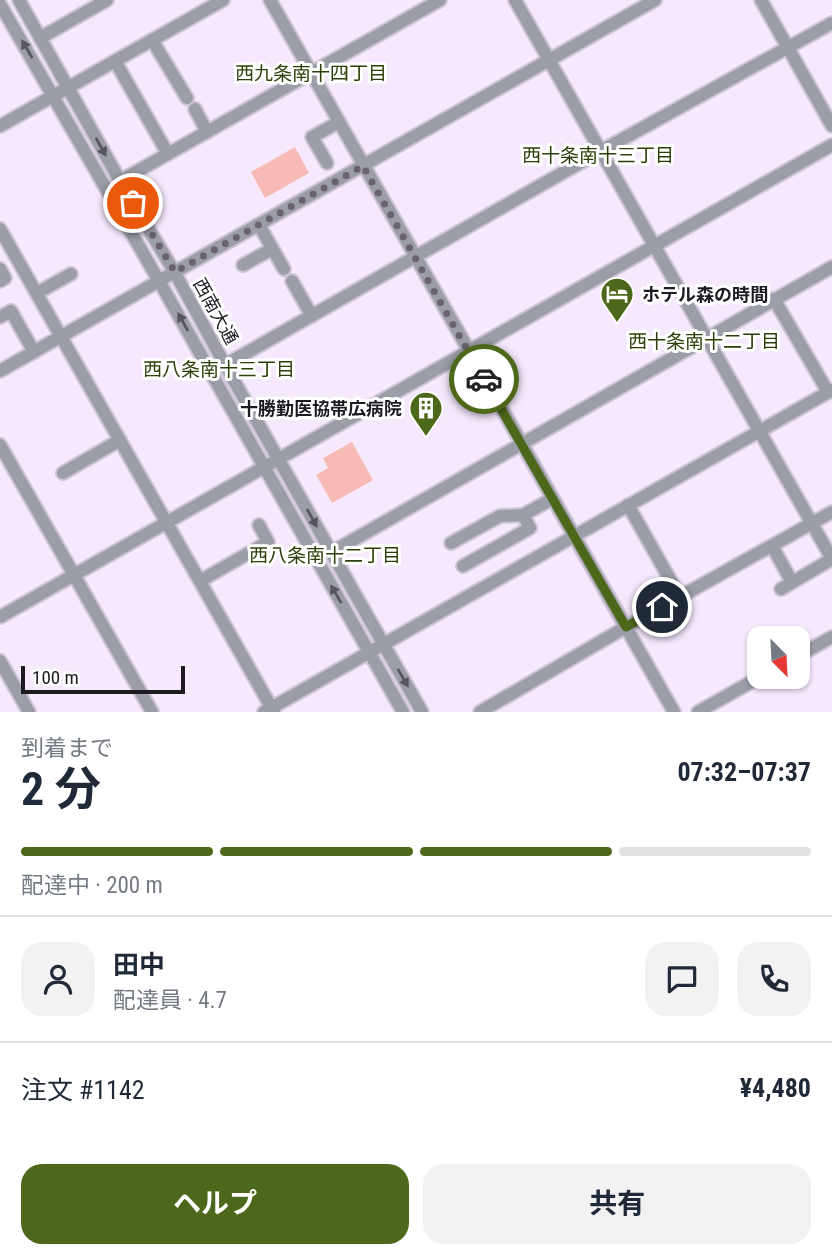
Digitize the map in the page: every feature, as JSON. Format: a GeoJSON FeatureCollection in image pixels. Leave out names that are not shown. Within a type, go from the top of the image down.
{"type":"FeatureCollection","features":[{"type":"Feature","properties":{"kind":"street","name":"西南大通"},"geometry":{"type":"LineString","coordinates":[[19,0],[422,712]]}},
{"type":"Feature","properties":{"kind":"street"},"geometry":{"type":"LineString","coordinates":[[40,38],[107,0]]}},
{"type":"Feature","properties":{"kind":"street"},"geometry":{"type":"LineString","coordinates":[[0,126],[223,0]]}},
{"type":"Feature","properties":{"kind":"street"},"geometry":{"type":"LineString","coordinates":[[270,0],[674,712]]}},
{"type":"Feature","properties":{"kind":"street"},"geometry":{"type":"LineString","coordinates":[[120,181],[440,0]]}},
{"type":"Feature","properties":{"kind":"street"},"geometry":{"type":"LineString","coordinates":[[514,0],[832,559],[780,589]]}},
{"type":"Feature","properties":{"kind":"street"},"geometry":{"type":"LineString","coordinates":[[0,371],[655,0]]}},
{"type":"Feature","properties":{"kind":"street"},"geometry":{"type":"LineString","coordinates":[[761,0],[832,126]]}},
{"type":"Feature","properties":{"kind":"street","name":"西南大通"},"geometry":{"type":"LineString","coordinates":[[0,4],[403,712]]}},
{"type":"Feature","properties":{"kind":"street"},"geometry":{"type":"LineString","coordinates":[[225,365],[832,23]]}},
{"type":"Feature","properties":{"kind":"street"},"geometry":{"type":"LineString","coordinates":[[152,40],[187,98]]}},
{"type":"Feature","properties":{"kind":"street"},"geometry":{"type":"LineString","coordinates":[[115,61],[168,154]]}},
{"type":"Feature","properties":{"kind":"street"},"geometry":{"type":"LineString","coordinates":[[195,109],[207,132]]}},
{"type":"Feature","properties":{"kind":"street"},"geometry":{"type":"LineString","coordinates":[[327,163],[312,137],[339,122]]}},
{"type":"Feature","properties":{"kind":"street"},"geometry":{"type":"LineString","coordinates":[[0,617],[832,145]]}},
{"type":"Feature","properties":{"kind":"street"},"geometry":{"type":"LineString","coordinates":[[259,225],[284,269]]}},
{"type":"Feature","properties":{"kind":"street"},"geometry":{"type":"LineString","coordinates":[[0,229],[167,522],[270,710],[830,391],[774,299]]}},
{"type":"Feature","properties":{"kind":"street"},"geometry":{"type":"LineString","coordinates":[[243,265],[272,249]]}},
{"type":"Feature","properties":{"kind":"street"},"geometry":{"type":"LineString","coordinates":[[332,552],[832,267]]}},
{"type":"Feature","properties":{"kind":"street"},"geometry":{"type":"LineString","coordinates":[[0,269],[5,278],[0,281]]}},
{"type":"Feature","properties":{"kind":"street"},"geometry":{"type":"LineString","coordinates":[[37,293],[71,274]]}},
{"type":"Feature","properties":{"kind":"street"},"geometry":{"type":"LineString","coordinates":[[292,281],[312,316]]}},
{"type":"Feature","properties":{"kind":"street"},"geometry":{"type":"LineString","coordinates":[[0,317],[11,311],[34,352]]}},
{"type":"Feature","properties":{"kind":"street"},"geometry":{"type":"LineString","coordinates":[[63,473],[120,440]]}},
{"type":"Feature","properties":{"kind":"street"},"geometry":{"type":"LineString","coordinates":[[0,445],[152,712]]}},
{"type":"Feature","properties":{"kind":"street"},"geometry":{"type":"LineString","coordinates":[[451,544],[500,516],[523,515],[552,499]]}},
{"type":"Feature","properties":{"kind":"street"},"geometry":{"type":"LineString","coordinates":[[628,505],[680,597]]}},
{"type":"Feature","properties":{"kind":"street"},"geometry":{"type":"LineString","coordinates":[[480,712],[832,512]]}},
{"type":"Feature","properties":{"kind":"street"},"geometry":{"type":"LineString","coordinates":[[463,566],[530,528],[523,515]]}},
{"type":"Feature","properties":{"kind":"street"},"geometry":{"type":"LineString","coordinates":[[200,581],[268,542],[259,525]]}},
{"type":"Feature","properties":{"kind":"street"},"geometry":{"type":"LineString","coordinates":[[772,546],[792,582]]}},
{"type":"Feature","properties":{"kind":"street"},"geometry":{"type":"LineString","coordinates":[[810,649],[832,637]]}},
{"type":"Feature","properties":{"kind":"street"},"geometry":{"type":"LineString","coordinates":[[0,662],[29,712]]}},
{"type":"Feature","properties":{"kind":"street"},"geometry":{"type":"LineString","coordinates":[[698,712],[747,684]]}},
{"type":"Feature","properties":{"kind":"shaded area"},"geometry":{"type":"Polygon","coordinates":[[[295,147],[309,173],[265,198],[251,172],[295,147]]]}},
{"type":"Feature","properties":{"kind":"shaded area"},"geometry":{"type":"Polygon","coordinates":[[[352,442],[373,480],[332,503],[316,475],[328,468],[323,458],[352,442]]]}},
{"type":"Feature","properties":{"kind":"way so far"},"geometry":{"type":"LineString","coordinates":[[133,203],[175,272],[363,166],[484,379]]}},
{"type":"Feature","properties":{"kind":"place","name":"ホテル森の時間"},"geometry":{"type":"Point","coordinates":[617,324]}},
{"type":"Feature","properties":{"kind":"place","name":"十勝勤医協帯広病院"},"geometry":{"type":"Point","coordinates":[426,438]}},
{"type":"Feature","properties":{"kind":"district","name":"西九条南十四丁目"},"geometry":{"type":"Point","coordinates":[311,73]}},
{"type":"Feature","properties":{"kind":"district","name":"西十条南十三丁目"},"geometry":{"type":"Point","coordinates":[598,155]}},
{"type":"Feature","properties":{"kind":"district","name":"西十条南十二丁目"},"geometry":{"type":"Point","coordinates":[704,341]}},
{"type":"Feature","properties":{"kind":"district","name":"西八条南十三丁目"},"geometry":{"type":"Point","coordinates":[219,369]}},
{"type":"Feature","properties":{"kind":"district","name":"西八条南十二丁目"},"geometry":{"type":"Point","coordinates":[325,555]}},
{"type":"Feature","properties":{"kind":"route"},"geometry":{"type":"LineString","coordinates":[[484,379],[626,627],[662,607]]}}]}
